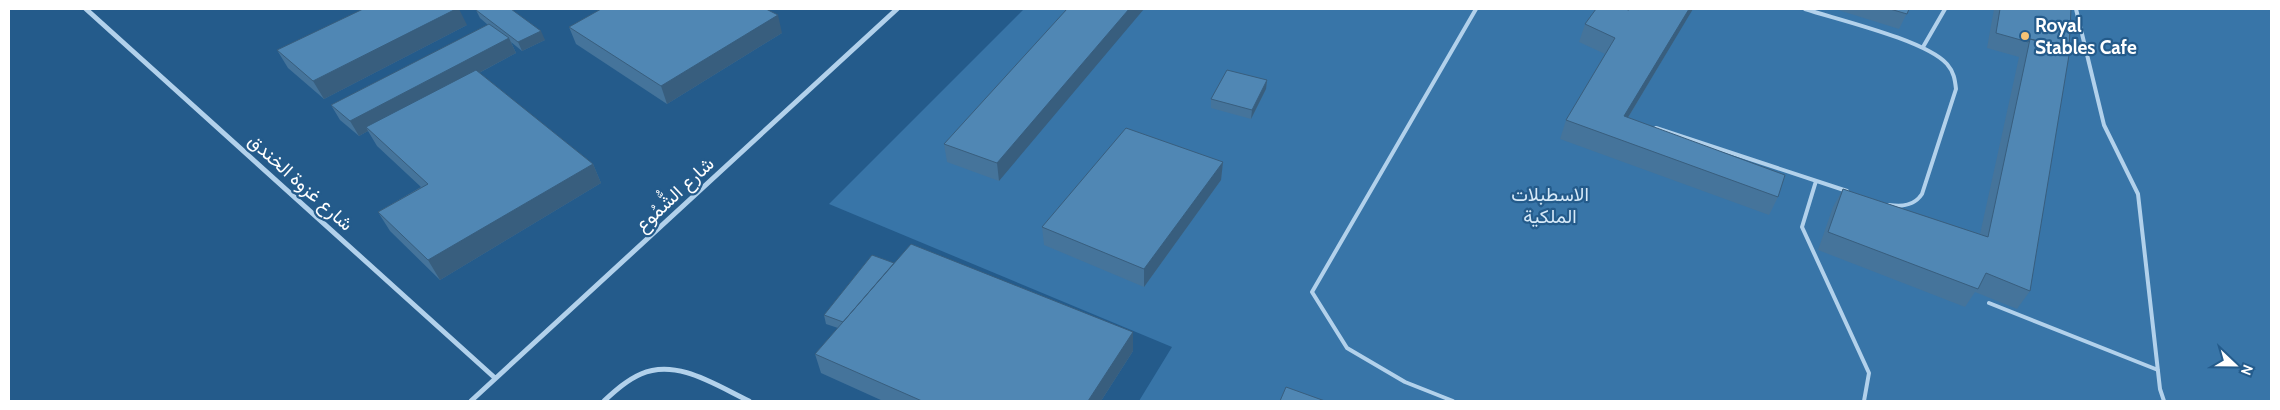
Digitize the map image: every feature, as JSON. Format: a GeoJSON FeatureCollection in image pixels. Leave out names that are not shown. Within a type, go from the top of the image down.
{"type":"FeatureCollection","features":[{"type":"Feature","properties":{"kind":"street","name":"شارع غزوة الخندق"},"geometry":{"type":"LineString","coordinates":[[86,9],[495,378]]}},
{"type":"Feature","properties":{"kind":"street","name":"شارع الشُّمُوع"},"geometry":{"type":"LineString","coordinates":[[471,401],[898,9]]}},
{"type":"Feature","properties":{"kind":"street"},"geometry":{"type":"LineString","coordinates":[[604,401],[618,387],[649,369],[681,369],[748,401]]}},
{"type":"Feature","properties":{"kind":"lane"},"geometry":{"type":"LineString","coordinates":[[1453,401],[1405,382],[1347,348],[1312,292],[1476,9]]}},
{"type":"Feature","properties":{"kind":"lane"},"geometry":{"type":"LineString","coordinates":[[1805,9],[1922,48],[1938,56],[1951,67],[1957,79],[1956,89],[1918,201],[1897,206],[1883,203]]}},
{"type":"Feature","properties":{"kind":"lane"},"geometry":{"type":"LineString","coordinates":[[1922,48],[1945,9]]}},
{"type":"Feature","properties":{"kind":"lane"},"geometry":{"type":"LineString","coordinates":[[2076,9],[2104,125],[2138,194],[2158,370],[2164,401]]}},
{"type":"Feature","properties":{"kind":"lane"},"geometry":{"type":"LineString","coordinates":[[1656,128],[1849,192]]}},
{"type":"Feature","properties":{"kind":"lane"},"geometry":{"type":"LineString","coordinates":[[1816,181],[1802,227],[1869,373],[1864,401]]}},
{"type":"Feature","properties":{"kind":"lane"},"geometry":{"type":"LineString","coordinates":[[1990,303],[2158,370]]}},
{"type":"Feature","properties":{"kind":"green space","name":"الاسطبلات الملكية"},"geometry":{"type":"Polygon","coordinates":[[[1024,9],[2271,9],[2271,401],[1139,401],[1172,347],[829,204],[1024,9]]]}},
{"type":"Feature","properties":{"kind":"building"},"geometry":{"type":"Polygon","coordinates":[[[363,9],[456,9],[313,81],[277,50],[363,9]]]}},
{"type":"Feature","properties":{"kind":"building"},"geometry":{"type":"Polygon","coordinates":[[[511,9],[541,31],[518,42],[476,10],[511,9]]]}},
{"type":"Feature","properties":{"kind":"building"},"geometry":{"type":"Polygon","coordinates":[[[601,9],[766,9],[778,15],[661,86],[569,27],[601,9]]]}},
{"type":"Feature","properties":{"kind":"building"},"geometry":{"type":"Polygon","coordinates":[[[1067,9],[1129,9],[997,163],[944,144],[1067,9]]]}},
{"type":"Feature","properties":{"kind":"building"},"geometry":{"type":"Polygon","coordinates":[[[1596,9],[1689,9],[1624,116],[1785,175],[1778,197],[1566,120],[1615,38],[1585,24],[1596,9]]]}},
{"type":"Feature","properties":{"kind":"building"},"geometry":{"type":"Polygon","coordinates":[[[1890,9],[1909,9],[1907,14],[1890,9]]]}},
{"type":"Feature","properties":{"kind":"building"},"geometry":{"type":"Polygon","coordinates":[[[2000,9],[2071,9],[2069,49],[2030,39],[2028,42],[1996,33],[2000,9]]]}},
{"type":"Feature","properties":{"kind":"building"},"geometry":{"type":"Polygon","coordinates":[[[489,24],[509,38],[350,121],[331,105],[489,24]]]}},
{"type":"Feature","properties":{"kind":"building"},"geometry":{"type":"Polygon","coordinates":[[[2030,39],[2070,49],[2030,291],[1986,273],[1978,289],[1828,232],[1843,189],[1988,237],[2030,39]]]}},
{"type":"Feature","properties":{"kind":"building"},"geometry":{"type":"Polygon","coordinates":[[[476,70],[593,164],[428,260],[378,212],[428,184],[366,127],[476,70]]]}},
{"type":"Feature","properties":{"kind":"building"},"geometry":{"type":"Polygon","coordinates":[[[1227,70],[1267,80],[1252,110],[1211,99],[1227,70]]]}},
{"type":"Feature","properties":{"kind":"building"},"geometry":{"type":"Polygon","coordinates":[[[1126,128],[1223,162],[1144,269],[1042,227],[1126,128]]]}},
{"type":"Feature","properties":{"kind":"building"},"geometry":{"type":"Polygon","coordinates":[[[911,244],[1133,332],[1088,401],[922,401],[815,354],[911,244]]]}},
{"type":"Feature","properties":{"kind":"building"},"geometry":{"type":"Polygon","coordinates":[[[872,255],[894,263],[843,322],[824,315],[872,255]]]}},
{"type":"Feature","properties":{"kind":"building"},"geometry":{"type":"Polygon","coordinates":[[[1286,387],[1325,401],[1280,401],[1286,387]]]}},
{"type":"Feature","properties":{"kind":"place","name":"Royal Stables Cafe"},"geometry":{"type":"Point","coordinates":[2025,36]}}]}
